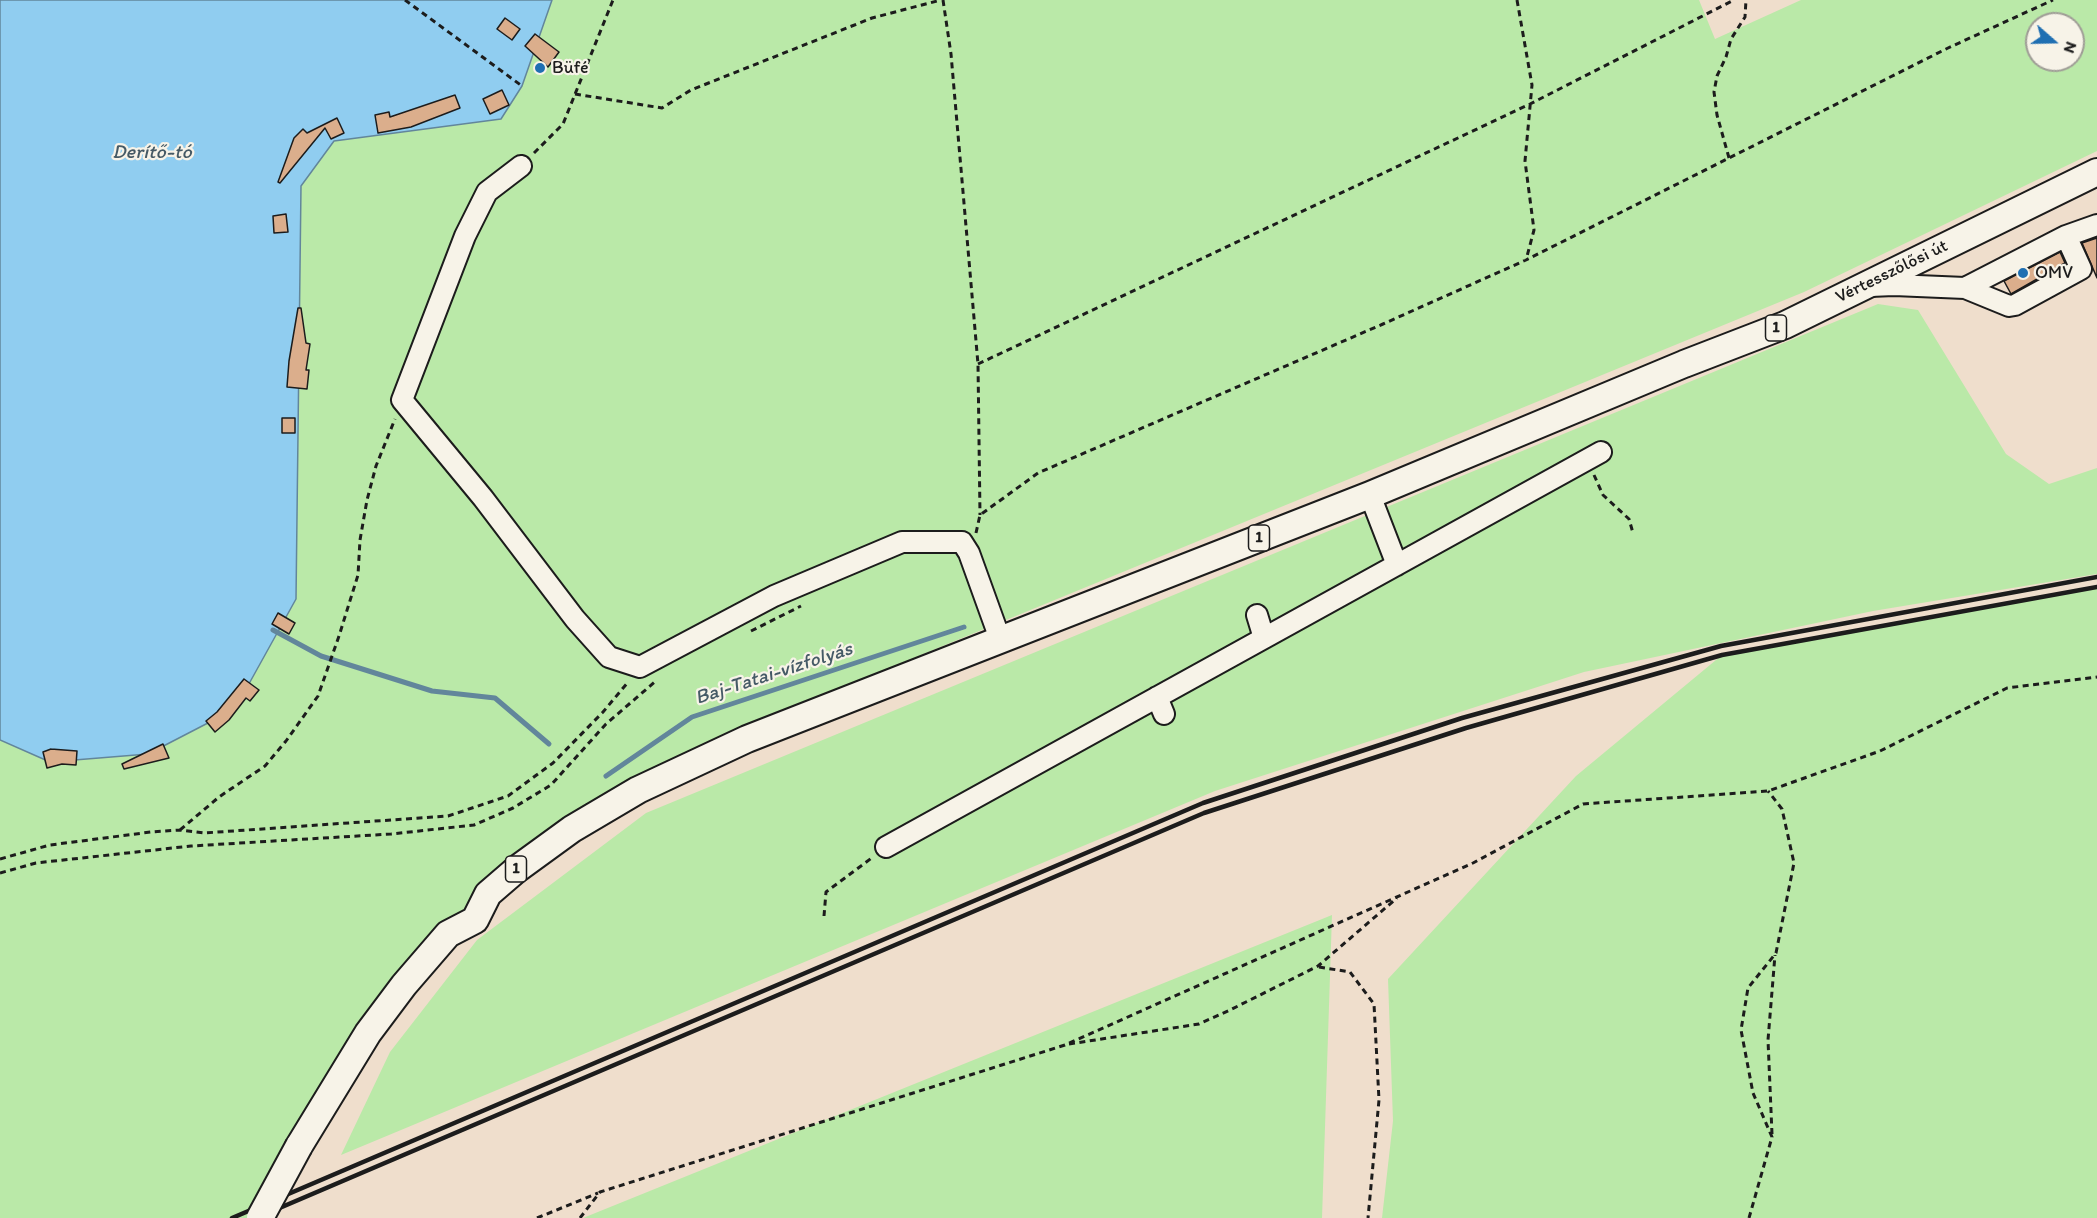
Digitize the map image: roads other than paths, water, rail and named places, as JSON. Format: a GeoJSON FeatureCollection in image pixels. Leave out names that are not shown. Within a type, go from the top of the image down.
{"type":"FeatureCollection","features":[{"type":"Feature","properties":{"kind":"main road","name":"Vértesszőlősi út"},"geometry":{"type":"LineString","coordinates":[[1370,495],[1684,364],[1785,325],[2097,172]]}},
{"type":"Feature","properties":{"kind":"main road","name":"1"},"geometry":{"type":"LineString","coordinates":[[260,1218],[299,1146],[368,1033],[404,985],[448,934],[475,920],[488,894],[546,847],[608,807],[672,773],[747,739],[1370,495]]}},
{"type":"Feature","properties":{"kind":"street"},"geometry":{"type":"LineString","coordinates":[[521,166],[487,192],[465,236],[402,400],[483,498],[575,619],[609,657],[640,667],[774,596],[902,542],[962,542],[969,553],[1000,639]]}},
{"type":"Feature","properties":{"kind":"street"},"geometry":{"type":"LineString","coordinates":[[1865,286],[1958,287],[2066,236],[2097,225]]}},
{"type":"Feature","properties":{"kind":"street"},"geometry":{"type":"LineString","coordinates":[[1942,248],[1934,265],[1934,273],[1939,280],[2008,306],[2081,269],[2066,236]]}},
{"type":"Feature","properties":{"kind":"street"},"geometry":{"type":"LineString","coordinates":[[886,846],[1161,705],[1264,638],[1594,456]]}},
{"type":"Feature","properties":{"kind":"street"},"geometry":{"type":"LineString","coordinates":[[1370,495],[1397,565]]}},
{"type":"Feature","properties":{"kind":"street"},"geometry":{"type":"LineString","coordinates":[[1257,615],[1264,638]]}},
{"type":"Feature","properties":{"kind":"water","name":"Derítő-tó"},"geometry":{"type":"Polygon","coordinates":[[[0,0],[552,0],[522,86],[501,119],[334,141],[301,186],[296,599],[235,709],[148,754],[50,762],[0,740],[0,0]]]}},
{"type":"Feature","properties":{"kind":"waterway","name":"Baj-Tatai-vízfolyás"},"geometry":{"type":"LineString","coordinates":[[606,776],[692,717],[964,627]]}},
{"type":"Feature","properties":{"kind":"waterway","name":"Baj-Tatai-vízfolyás"},"geometry":{"type":"LineString","coordinates":[[273,630],[321,656],[432,691],[495,698],[549,744]]}},
{"type":"Feature","properties":{"kind":"railway"},"geometry":{"type":"LineString","coordinates":[[232,1218],[1203,803],[1462,718],[1721,646],[2097,577]]}},
{"type":"Feature","properties":{"kind":"railway"},"geometry":{"type":"LineString","coordinates":[[256,1218],[1204,813],[1466,728],[1722,655],[2097,587]]}},
{"type":"Feature","properties":{"kind":"place","name":"Büfé"},"geometry":{"type":"Point","coordinates":[540,68]}},
{"type":"Feature","properties":{"kind":"place","name":"OMV"},"geometry":{"type":"Point","coordinates":[2023,273]}}]}
